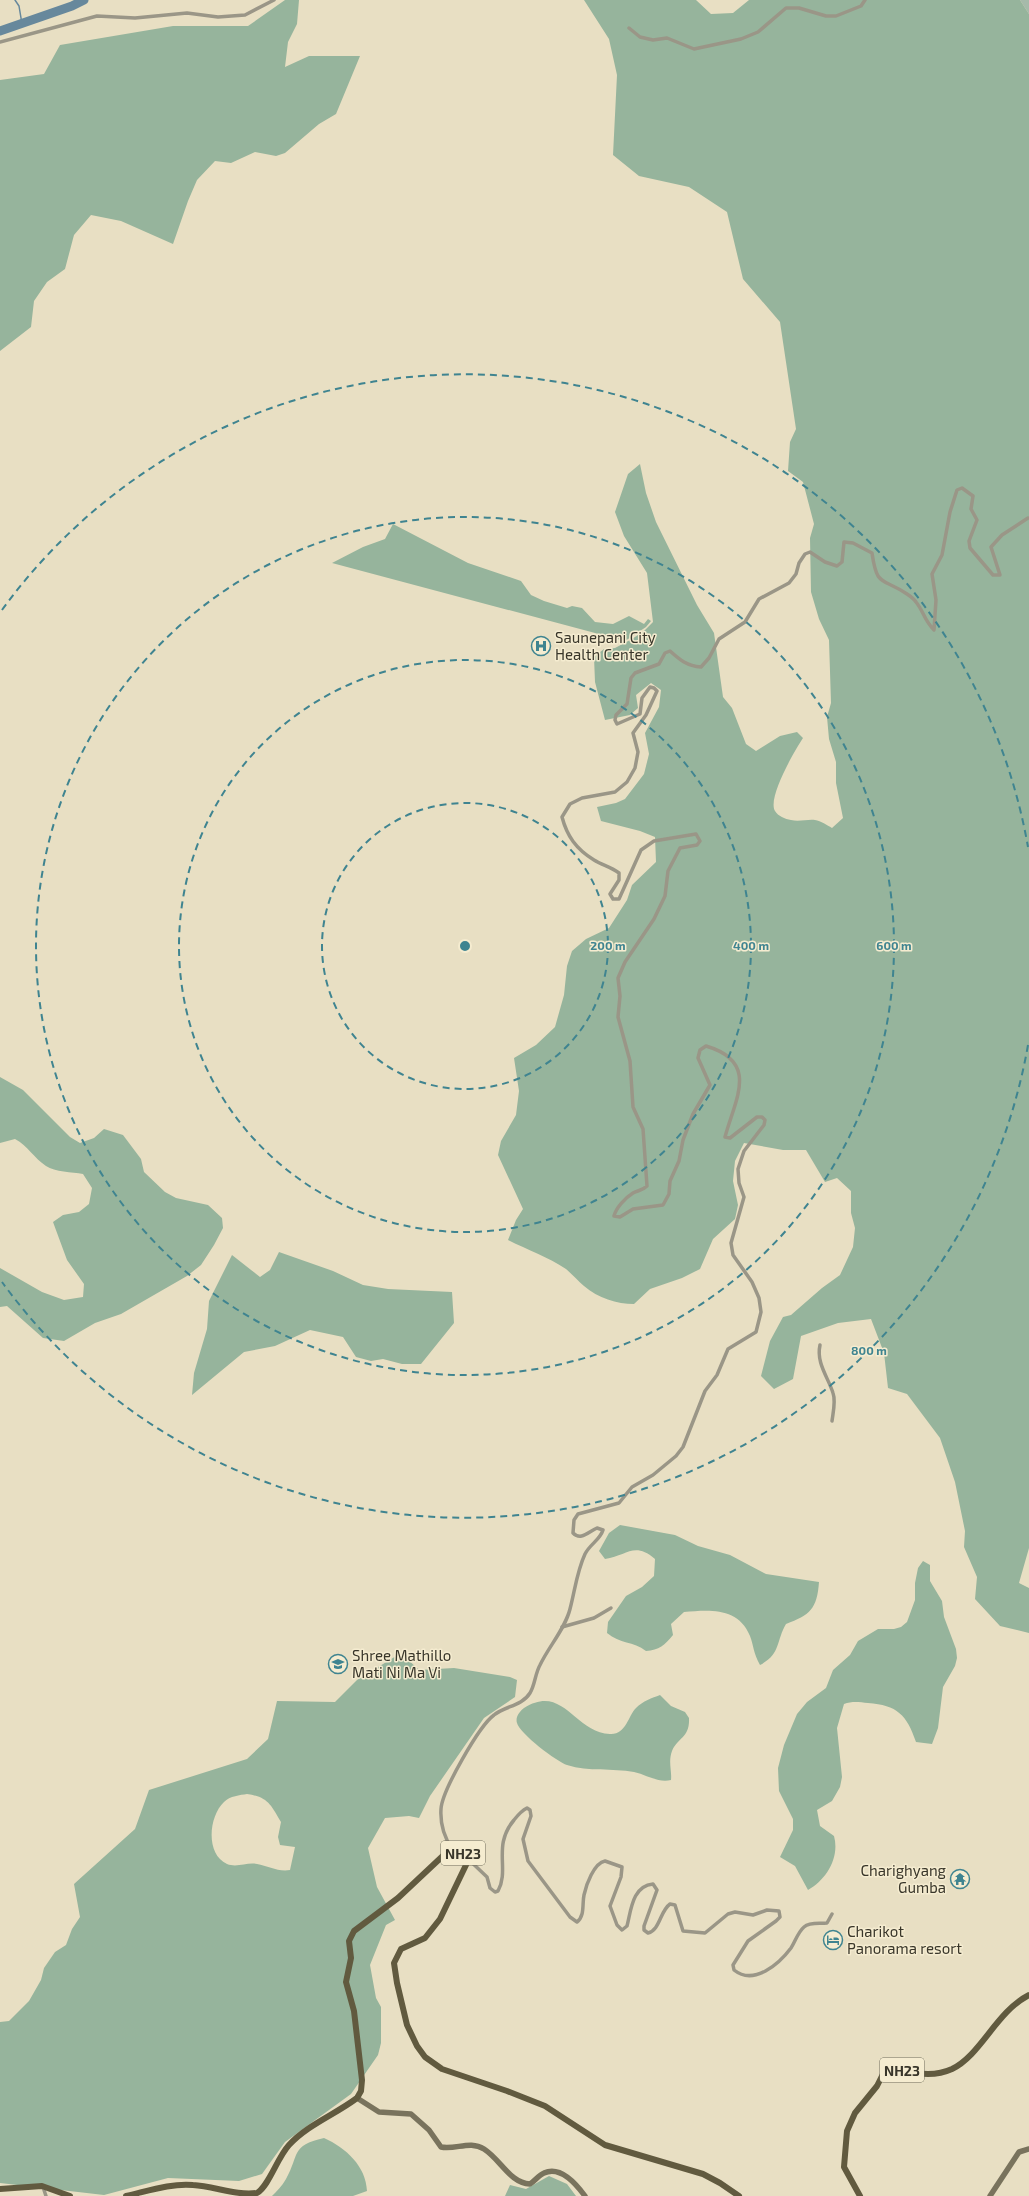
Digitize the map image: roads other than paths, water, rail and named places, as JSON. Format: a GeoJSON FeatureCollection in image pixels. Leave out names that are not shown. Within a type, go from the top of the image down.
{"type":"FeatureCollection","features":[{"type":"Feature","properties":{"kind":"main road","name":"NH23"},"geometry":{"type":"LineString","coordinates":[[357,2098],[361,2090],[362,2080],[354,2011],[346,1982],[351,1958],[350,1937],[354,1931],[398,1898],[445,1853],[452,1849],[462,1851],[465,1856],[466,1865],[464,1871],[435,1927],[425,1938],[401,1949],[395,1959],[395,1976],[407,2025],[417,2046],[425,2057],[442,2069],[514,2093],[545,2106],[605,2145],[703,2174],[740,2196]]}},
{"type":"Feature","properties":{"kind":"main road","name":"NH23"},"geometry":{"type":"LineString","coordinates":[[860,2196],[844,2167],[848,2131],[855,2113],[877,2086],[884,2072],[895,2069],[915,2073],[933,2074],[956,2067],[970,2054],[1007,2011],[1029,1995]]}},
{"type":"Feature","properties":{"kind":"main road"},"geometry":{"type":"LineString","coordinates":[[126,2196],[158,2188],[184,2184],[201,2185],[246,2194],[257,2193],[267,2183],[280,2157],[290,2144],[357,2098],[379,2112],[411,2114],[429,2130],[441,2147],[450,2148],[464,2145],[480,2147],[496,2158],[518,2182],[530,2184],[543,2173],[554,2172],[568,2177],[586,2196]]}},
{"type":"Feature","properties":{"kind":"main road"},"geometry":{"type":"LineString","coordinates":[[990,2196],[1019,2152],[1029,2149]]}},
{"type":"Feature","properties":{"kind":"main road"},"geometry":{"type":"LineString","coordinates":[[0,2189],[42,2186],[70,2196]]}},
{"type":"Feature","properties":{"kind":"street"},"geometry":{"type":"LineString","coordinates":[[0,42],[97,16],[136,18],[187,13],[218,16],[245,15],[274,0]]}},
{"type":"Feature","properties":{"kind":"street"},"geometry":{"type":"LineString","coordinates":[[629,28],[640,37],[653,40],[667,38],[694,49],[741,39],[758,32],[786,8],[799,8],[826,16],[836,16],[861,6],[865,0]]}},
{"type":"Feature","properties":{"kind":"street"},"geometry":{"type":"LineString","coordinates":[[452,1849],[445,1839],[441,1808],[453,1776],[482,1728],[492,1715],[524,1700],[530,1693],[539,1667],[549,1646],[562,1626],[570,1609],[574,1585],[586,1553],[592,1544],[602,1536],[603,1530],[597,1528],[582,1537],[576,1536],[573,1533],[574,1520],[578,1514],[619,1503],[632,1487],[653,1475],[676,1456],[683,1447],[705,1391],[717,1375],[728,1349],[756,1332],[761,1312],[759,1298],[752,1282],[733,1255],[731,1243],[744,1197],[739,1183],[738,1169],[744,1151],[764,1125],[765,1120],[762,1117],[757,1117],[730,1138],[725,1137],[741,1082],[738,1068],[734,1061],[713,1048],[706,1046],[700,1050],[698,1058],[710,1085],[693,1114],[683,1140],[679,1161],[670,1181],[669,1194],[663,1205],[638,1208],[620,1217],[614,1216],[616,1209],[633,1193],[643,1190],[647,1186],[643,1129],[633,1107],[630,1061],[618,1017],[620,996],[618,978],[625,962],[654,919],[665,896],[668,871],[680,848],[697,844],[700,840],[696,834],[654,841],[641,850],[619,898],[613,899],[610,894],[619,880],[619,873],[594,861],[577,847],[567,834],[562,816],[570,804],[582,798],[615,792],[627,782],[636,768],[638,752],[633,733],[646,715],[657,691],[650,687],[642,698],[640,714],[617,724],[615,720],[616,715],[627,704],[631,678],[635,673],[659,664],[665,653],[670,651],[681,660],[692,666],[701,667],[709,658],[719,639],[745,622],[759,599],[789,583],[796,574],[799,563],[805,554],[810,552],[825,562],[837,566],[842,562],[844,542],[853,543],[872,553],[875,573],[882,582],[898,588],[916,601],[925,622],[934,630],[936,600],[932,574],[942,555],[950,512],[957,490],[962,488],[973,496],[971,509],[977,520],[969,541],[970,548],[993,575],[1000,575],[991,547],[1002,535],[1028,518]]}},
{"type":"Feature","properties":{"kind":"street"},"geometry":{"type":"LineString","coordinates":[[820,1345],[819,1350],[824,1374],[834,1394],[832,1422]]}},
{"type":"Feature","properties":{"kind":"street"},"geometry":{"type":"LineString","coordinates":[[562,1626],[594,1618],[611,1608]]}},
{"type":"Feature","properties":{"kind":"street"},"geometry":{"type":"LineString","coordinates":[[465,1856],[487,1877],[490,1888],[495,1892],[498,1891],[502,1879],[503,1838],[510,1824],[522,1810],[527,1808],[530,1810],[531,1816],[523,1839],[528,1861],[570,1917],[577,1922],[581,1918],[584,1896],[596,1866],[605,1861],[622,1868],[621,1877],[610,1906],[617,1925],[622,1930],[627,1926],[635,1896],[649,1885],[653,1884],[656,1890],[644,1926],[644,1930],[648,1933],[656,1928],[665,1907],[670,1904],[675,1905],[683,1931],[699,1933],[705,1933],[728,1914],[735,1912],[753,1915],[767,1910],[779,1911],[780,1917],[748,1941],[733,1965],[734,1970],[744,1975],[752,1976],[769,1970],[791,1948],[802,1928],[809,1924],[827,1923],[832,1914]]}},
{"type":"Feature","properties":{"kind":"street"},"geometry":{"type":"LineString","coordinates":[[42,2186],[46,2196]]}},
{"type":"Feature","properties":{"kind":"waterway"},"geometry":{"type":"LineString","coordinates":[[15,0],[19,6],[22,24]]}},
{"type":"Feature","properties":{"kind":"waterway"},"geometry":{"type":"LineString","coordinates":[[0,31],[72,6],[84,0]]}},
{"type":"Feature","properties":{"kind":"place","name":"Saunepani City Health Center"},"geometry":{"type":"Point","coordinates":[541,646]}},
{"type":"Feature","properties":{"kind":"place","name":"Shree Mathillo Mati Ni Ma Vi"},"geometry":{"type":"Point","coordinates":[338,1664]}},
{"type":"Feature","properties":{"kind":"place","name":"Charighyang Gumba"},"geometry":{"type":"Point","coordinates":[960,1879]}},
{"type":"Feature","properties":{"kind":"place","name":"Charikot Panorama resort"},"geometry":{"type":"Point","coordinates":[833,1940]}}]}
